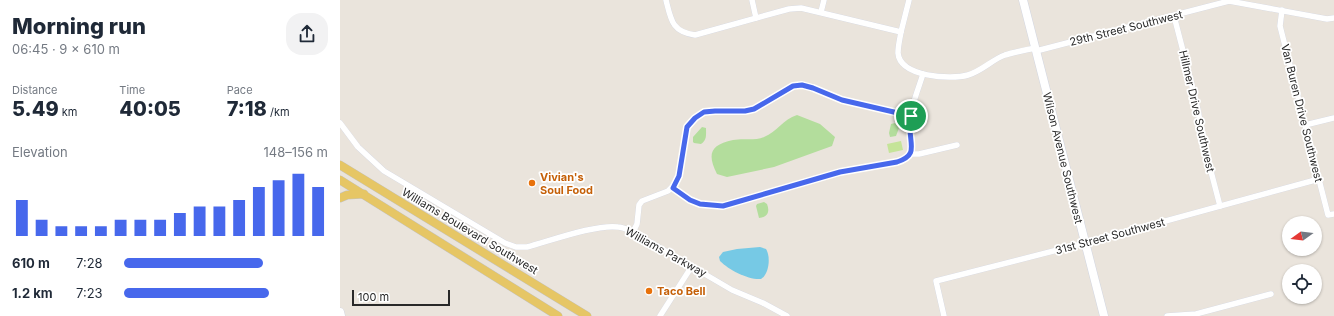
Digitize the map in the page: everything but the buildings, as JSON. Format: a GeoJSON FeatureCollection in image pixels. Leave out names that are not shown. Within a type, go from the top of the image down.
{"type":"FeatureCollection","features":[{"type":"Feature","properties":{"kind":"main road","name":"Wilson Avenue Southwest"},"geometry":{"type":"LineString","coordinates":[[1023,0],[1104,316]]}},
{"type":"Feature","properties":{"kind":"main road"},"geometry":{"type":"LineString","coordinates":[[340,160],[359,176]]}},
{"type":"Feature","properties":{"kind":"main road","name":"Williams Boulevard Southwest"},"geometry":{"type":"LineString","coordinates":[[340,165],[587,316]]}},
{"type":"Feature","properties":{"kind":"main road"},"geometry":{"type":"LineString","coordinates":[[340,180],[558,316]]}},
{"type":"Feature","properties":{"kind":"main road"},"geometry":{"type":"LineString","coordinates":[[340,198],[347,195],[364,194]]}},
{"type":"Feature","properties":{"kind":"main road"},"geometry":{"type":"LineString","coordinates":[[340,312],[341,316]]}},
{"type":"Feature","properties":{"kind":"street"},"geometry":{"type":"LineString","coordinates":[[666,0],[670,18],[675,27],[685,34],[695,35],[789,9],[801,8],[901,32]]}},
{"type":"Feature","properties":{"kind":"street"},"geometry":{"type":"LineString","coordinates":[[752,0],[756,18]]}},
{"type":"Feature","properties":{"kind":"street"},"geometry":{"type":"LineString","coordinates":[[821,12],[824,0]]}},
{"type":"Feature","properties":{"kind":"street","name":"29th Street Southwest"},"geometry":{"type":"LineString","coordinates":[[909,0],[901,32],[898,53],[902,61],[910,69],[923,74],[941,77],[968,75],[981,70],[1004,55],[1036,49],[1174,16],[1229,1],[1327,19],[1334,18]]}},
{"type":"Feature","properties":{"kind":"street","name":"Van Buren Drive Southwest"},"geometry":{"type":"LineString","coordinates":[[1282,10],[1280,26],[1319,180],[1331,215]]}},
{"type":"Feature","properties":{"kind":"street","name":"Hillmer Drive Southwest"},"geometry":{"type":"LineString","coordinates":[[1174,16],[1196,101],[1207,156],[1220,206]]}},
{"type":"Feature","properties":{"kind":"street"},"geometry":{"type":"LineString","coordinates":[[673,188],[690,200],[700,204],[723,206],[840,172],[897,162],[905,159],[910,154],[912,148],[909,128],[923,74]]}},
{"type":"Feature","properties":{"kind":"street"},"geometry":{"type":"LineString","coordinates":[[633,232],[637,224],[639,205],[642,201],[663,194],[673,188],[679,176],[687,127],[695,118],[704,112],[745,111],[754,109],[793,86],[802,85],[842,100],[911,116]]}},
{"type":"Feature","properties":{"kind":"street"},"geometry":{"type":"LineString","coordinates":[[1305,125],[1334,118]]}},
{"type":"Feature","properties":{"kind":"street","name":"Williams Parkway"},"geometry":{"type":"LineString","coordinates":[[340,123],[358,147],[384,171],[505,244],[516,247],[526,247],[605,227],[619,227],[633,232],[732,290],[764,302],[787,316]]}},
{"type":"Feature","properties":{"kind":"street"},"geometry":{"type":"LineString","coordinates":[[910,154],[919,154],[957,145]]}},
{"type":"Feature","properties":{"kind":"street","name":"31st Street Southwest"},"geometry":{"type":"LineString","coordinates":[[944,316],[936,281],[1319,180]]}},
{"type":"Feature","properties":{"kind":"street"},"geometry":{"type":"LineString","coordinates":[[660,316],[692,266]]}},
{"type":"Feature","properties":{"kind":"street"},"geometry":{"type":"LineString","coordinates":[[1166,316],[1196,314],[1271,294]]}},
{"type":"Feature","properties":{"kind":"green space"},"geometry":{"type":"Polygon","coordinates":[[[797,115],[820,124],[835,137],[832,146],[774,167],[727,177],[717,174],[712,161],[712,156],[713,151],[719,145],[733,140],[757,139],[764,137],[773,132],[788,119],[797,115]]]}},
{"type":"Feature","properties":{"kind":"green space"},"geometry":{"type":"Polygon","coordinates":[[[895,123],[899,128],[896,136],[890,137],[889,133],[891,124],[895,123]]]}},
{"type":"Feature","properties":{"kind":"green space"},"geometry":{"type":"Polygon","coordinates":[[[702,127],[706,128],[705,139],[701,144],[694,143],[693,137],[702,127]]]}},
{"type":"Feature","properties":{"kind":"green space"},"geometry":{"type":"Polygon","coordinates":[[[901,141],[903,150],[889,153],[887,144],[901,141]]]}},
{"type":"Feature","properties":{"kind":"green space"},"geometry":{"type":"Polygon","coordinates":[[[764,202],[767,204],[768,213],[759,218],[756,206],[757,204],[764,202]]]}},
{"type":"Feature","properties":{"kind":"water"},"geometry":{"type":"Polygon","coordinates":[[[760,247],[766,249],[768,252],[769,261],[766,273],[761,279],[750,278],[739,274],[728,268],[720,261],[719,257],[723,252],[760,247]]]}},
{"type":"Feature","properties":{"kind":"place","name":"Vivian's Soul Food"},"geometry":{"type":"Point","coordinates":[532,183]}},
{"type":"Feature","properties":{"kind":"place","name":"Taco Bell"},"geometry":{"type":"Point","coordinates":[649,291]}},
{"type":"Feature","properties":{"kind":"route"},"geometry":{"type":"LineString","coordinates":[[802,85],[842,100],[911,116],[909,128],[912,148],[910,154],[905,159],[897,162],[840,172],[723,206],[700,204],[690,200],[673,188],[679,176],[687,127],[695,118],[704,112],[745,111],[754,109],[793,86],[802,85]]}}]}
